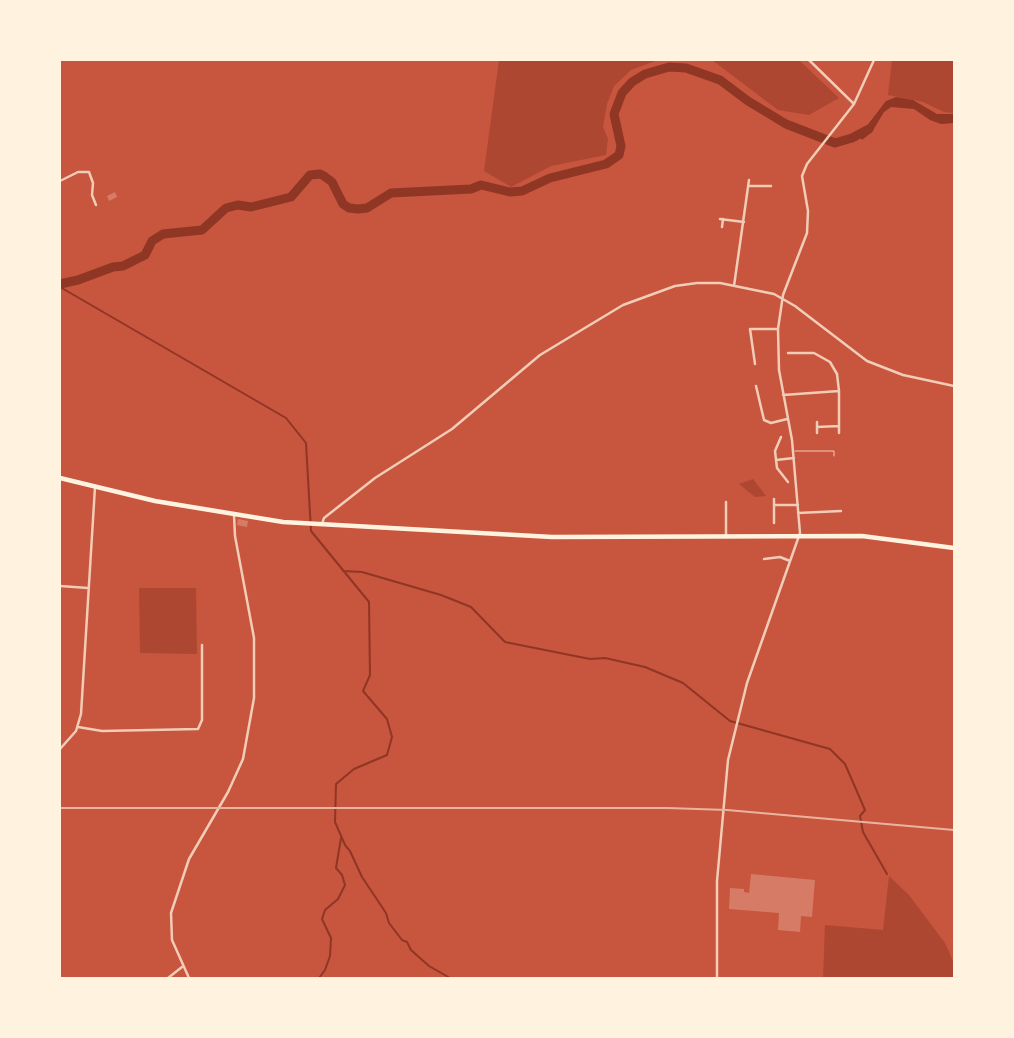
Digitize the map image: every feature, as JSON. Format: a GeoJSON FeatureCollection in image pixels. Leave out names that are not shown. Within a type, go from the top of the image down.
{"type":"FeatureCollection","features":[{"type":"Feature","properties":{"kind":"highway"},"geometry":{"type":"LineString","coordinates":[[60,478],[155,501],[234,515],[307,523],[515,536],[862,536],[909,540],[954,548]]}},
{"type":"Feature","properties":{"kind":"street"},"geometry":{"type":"LineString","coordinates":[[809,60],[854,104]]}},
{"type":"Feature","properties":{"kind":"street"},"geometry":{"type":"LineString","coordinates":[[717,978],[719,844],[726,772],[737,718],[756,654],[799,536],[794,458],[778,359],[778,329],[782,298],[807,233],[808,211],[802,176],[807,164],[854,104],[874,60]]}},
{"type":"Feature","properties":{"kind":"street"},"geometry":{"type":"LineString","coordinates":[[60,181],[78,172],[89,172],[96,205]]}},
{"type":"Feature","properties":{"kind":"street"},"geometry":{"type":"LineString","coordinates":[[734,286],[749,180]]}},
{"type":"Feature","properties":{"kind":"street"},"geometry":{"type":"LineString","coordinates":[[748,186],[771,186]]}},
{"type":"Feature","properties":{"kind":"street"},"geometry":{"type":"LineString","coordinates":[[722,227],[721,219],[744,222]]}},
{"type":"Feature","properties":{"kind":"street"},"geometry":{"type":"LineString","coordinates":[[322,524],[324,518],[375,478],[452,429],[533,361],[604,316],[643,297],[675,286],[709,282],[762,291],[782,298],[867,361],[903,375],[954,386]]}},
{"type":"Feature","properties":{"kind":"street"},"geometry":{"type":"LineString","coordinates":[[755,364],[750,329],[778,329]]}},
{"type":"Feature","properties":{"kind":"street"},"geometry":{"type":"LineString","coordinates":[[788,353],[814,353],[830,362],[838,374],[839,433]]}},
{"type":"Feature","properties":{"kind":"street"},"geometry":{"type":"LineString","coordinates":[[756,386],[765,420],[771,423],[788,419]]}},
{"type":"Feature","properties":{"kind":"street"},"geometry":{"type":"LineString","coordinates":[[783,395],[839,391]]}},
{"type":"Feature","properties":{"kind":"street"},"geometry":{"type":"LineString","coordinates":[[817,433],[817,424],[839,426]]}},
{"type":"Feature","properties":{"kind":"street"},"geometry":{"type":"LineString","coordinates":[[781,437],[775,451],[777,468],[788,482]]}},
{"type":"Feature","properties":{"kind":"street"},"geometry":{"type":"LineString","coordinates":[[776,460],[794,458]]}},
{"type":"Feature","properties":{"kind":"street"},"geometry":{"type":"LineString","coordinates":[[60,749],[78,727],[81,714],[95,487]]}},
{"type":"Feature","properties":{"kind":"street"},"geometry":{"type":"LineString","coordinates":[[774,499],[774,523]]}},
{"type":"Feature","properties":{"kind":"street"},"geometry":{"type":"LineString","coordinates":[[726,502],[726,537]]}},
{"type":"Feature","properties":{"kind":"street"},"geometry":{"type":"LineString","coordinates":[[774,505],[798,505]]}},
{"type":"Feature","properties":{"kind":"street"},"geometry":{"type":"LineString","coordinates":[[835,506],[835,511]]}},
{"type":"Feature","properties":{"kind":"street"},"geometry":{"type":"LineString","coordinates":[[799,513],[841,511]]}},
{"type":"Feature","properties":{"kind":"street"},"geometry":{"type":"LineString","coordinates":[[189,978],[171,933],[172,908],[193,850],[228,792],[243,759],[254,698],[254,638],[235,536],[234,515]]}},
{"type":"Feature","properties":{"kind":"street"},"geometry":{"type":"LineString","coordinates":[[764,559],[780,557],[790,561]]}},
{"type":"Feature","properties":{"kind":"street"},"geometry":{"type":"LineString","coordinates":[[60,586],[88,588]]}},
{"type":"Feature","properties":{"kind":"street"},"geometry":{"type":"LineString","coordinates":[[78,727],[103,731],[198,729],[202,720],[202,645]]}},
{"type":"Feature","properties":{"kind":"street"},"geometry":{"type":"LineString","coordinates":[[168,978],[183,967]]}},
{"type":"Feature","properties":{"kind":"lane"},"geometry":{"type":"LineString","coordinates":[[793,451],[834,451],[834,456]]}},
{"type":"Feature","properties":{"kind":"shaded area"},"geometry":{"type":"Polygon","coordinates":[[[499,60],[658,60],[631,70],[614,86],[603,127],[608,139],[606,155],[551,166],[511,187],[484,171],[499,60]]]}},
{"type":"Feature","properties":{"kind":"shaded area"},"geometry":{"type":"Polygon","coordinates":[[[712,60],[799,60],[839,98],[809,115],[778,110],[712,60]]]}},
{"type":"Feature","properties":{"kind":"shaded area"},"geometry":{"type":"Polygon","coordinates":[[[892,60],[954,60],[954,113],[944,112],[923,102],[888,95],[892,60]]]}},
{"type":"Feature","properties":{"kind":"shaded area"},"geometry":{"type":"Polygon","coordinates":[[[896,97],[913,100],[937,114],[954,114],[954,123],[941,124],[914,109],[891,107],[884,112],[872,132],[862,140],[858,132],[866,127],[886,101],[896,97]]]}},
{"type":"Feature","properties":{"kind":"shaded area"},"geometry":{"type":"Polygon","coordinates":[[[753,479],[766,496],[755,497],[739,484],[753,479]]]}},
{"type":"Feature","properties":{"kind":"shaded area"},"geometry":{"type":"Polygon","coordinates":[[[139,588],[196,588],[197,654],[140,653],[139,588]]]}},
{"type":"Feature","properties":{"kind":"shaded area"},"geometry":{"type":"Polygon","coordinates":[[[889,876],[909,895],[945,943],[954,963],[954,978],[823,978],[825,925],[883,930],[889,876]]]}},
{"type":"Feature","properties":{"kind":"building"},"geometry":{"type":"Polygon","coordinates":[[[115,192],[117,197],[109,201],[107,196],[115,192]]]}},
{"type":"Feature","properties":{"kind":"building"},"geometry":{"type":"Polygon","coordinates":[[[238,519],[248,521],[247,527],[237,525],[238,519]]]}},
{"type":"Feature","properties":{"kind":"building"},"geometry":{"type":"Polygon","coordinates":[[[751,874],[815,880],[812,917],[801,916],[800,932],[778,930],[779,913],[729,909],[730,888],[744,889],[744,892],[749,893],[751,874]]]}},
{"type":"Feature","properties":{"kind":"waterway"},"geometry":{"type":"LineString","coordinates":[[60,284],[123,266],[145,255],[152,241],[163,234],[202,230],[226,208],[238,205],[251,207],[291,197],[310,175],[324,176],[332,182],[343,204],[358,209],[367,208],[391,193],[471,189],[481,185],[510,192],[522,191],[550,178],[606,164],[619,155],[621,146],[614,114],[622,93],[632,82],[645,74],[669,67],[686,68],[720,80],[786,124],[835,143],[869,129]]}},
{"type":"Feature","properties":{"kind":"waterway"},"geometry":{"type":"LineString","coordinates":[[60,287],[286,418],[306,443],[311,531],[369,602],[370,675],[363,691],[387,719],[392,737],[387,755],[354,769],[336,784],[335,822],[362,877],[386,913],[389,923],[411,950],[429,966],[450,978]]}},
{"type":"Feature","properties":{"kind":"waterway"},"geometry":{"type":"LineString","coordinates":[[343,571],[362,572],[441,595],[471,607],[505,642],[645,667],[683,683],[730,721],[830,749],[845,764],[865,810],[860,816],[863,832],[887,874]]}},
{"type":"Feature","properties":{"kind":"waterway"},"geometry":{"type":"LineString","coordinates":[[319,978],[330,956],[331,938],[322,919],[325,910],[338,899],[345,885],[336,868],[341,838]]}},
{"type":"Feature","properties":{"kind":"railway"},"geometry":{"type":"LineString","coordinates":[[60,808],[667,808],[727,810],[954,830]]}}]}
